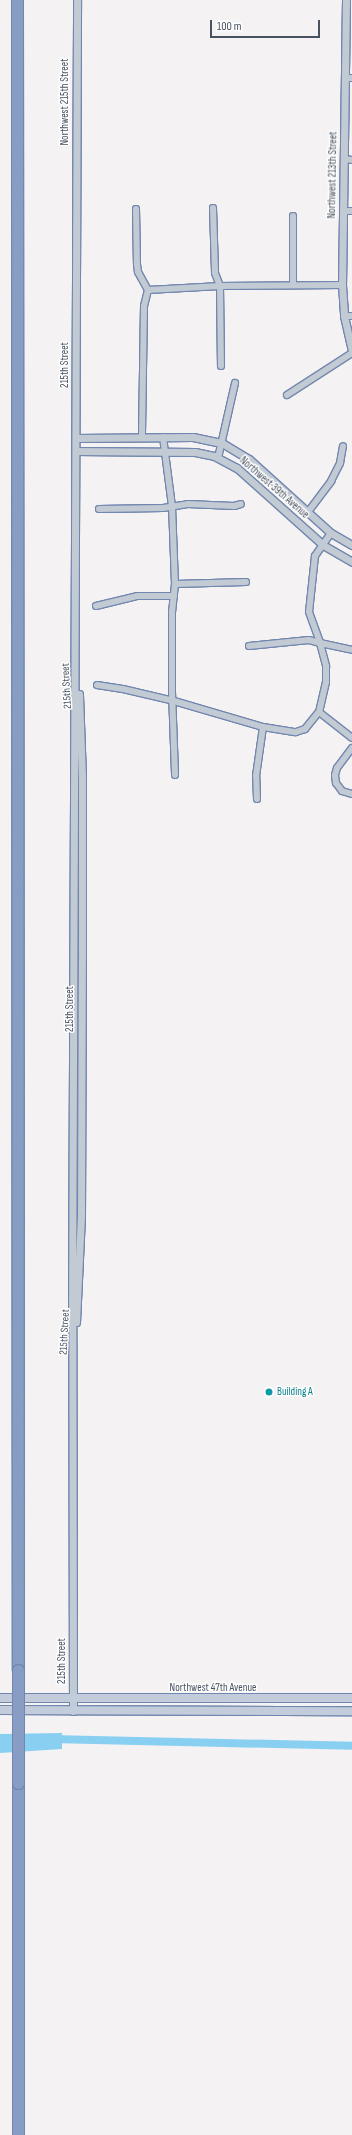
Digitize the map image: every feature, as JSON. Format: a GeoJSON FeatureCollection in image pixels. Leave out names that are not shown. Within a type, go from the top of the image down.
{"type":"FeatureCollection","features":[{"type":"Feature","properties":{"kind":"highway"},"geometry":{"type":"LineString","coordinates":[[17,0],[18,2135]]}},
{"type":"Feature","properties":{"kind":"main road","name":"Northwest 47th Avenue"},"geometry":{"type":"LineString","coordinates":[[0,1698],[352,1698]]}},
{"type":"Feature","properties":{"kind":"main road"},"geometry":{"type":"LineString","coordinates":[[0,1710],[352,1711]]}},
{"type":"Feature","properties":{"kind":"street","name":"Northwest 215th Street"},"geometry":{"type":"LineString","coordinates":[[75,203],[77,0]]}},
{"type":"Feature","properties":{"kind":"street","name":"Northwest 213th Street"},"geometry":{"type":"LineString","coordinates":[[346,0],[348,78],[344,159],[342,285],[344,316],[352,350]]}},
{"type":"Feature","properties":{"kind":"street"},"geometry":{"type":"LineString","coordinates":[[344,159],[352,160]]}},
{"type":"Feature","properties":{"kind":"street","name":"215th Street"},"geometry":{"type":"LineString","coordinates":[[73,1711],[72,1321],[76,646],[75,203]]}},
{"type":"Feature","properties":{"kind":"street"},"geometry":{"type":"LineString","coordinates":[[213,208],[216,273],[220,286],[221,366]]}},
{"type":"Feature","properties":{"kind":"street"},"geometry":{"type":"LineString","coordinates":[[136,209],[138,272],[148,290],[144,306],[142,437]]}},
{"type":"Feature","properties":{"kind":"street"},"geometry":{"type":"LineString","coordinates":[[343,211],[352,211]]}},
{"type":"Feature","properties":{"kind":"street"},"geometry":{"type":"LineString","coordinates":[[293,216],[293,285]]}},
{"type":"Feature","properties":{"kind":"street"},"geometry":{"type":"LineString","coordinates":[[148,290],[220,286],[342,285]]}},
{"type":"Feature","properties":{"kind":"street"},"geometry":{"type":"LineString","coordinates":[[344,316],[352,316]]}},
{"type":"Feature","properties":{"kind":"street"},"geometry":{"type":"LineString","coordinates":[[286,395],[352,353]]}},
{"type":"Feature","properties":{"kind":"street"},"geometry":{"type":"LineString","coordinates":[[218,458],[235,383]]}},
{"type":"Feature","properties":{"kind":"street"},"geometry":{"type":"LineString","coordinates":[[162,437],[172,506],[174,584],[172,611],[172,692],[174,701],[175,775]]}},
{"type":"Feature","properties":{"kind":"street","name":"Northwest 39th Avenue"},"geometry":{"type":"LineString","coordinates":[[76,438],[193,437],[222,443],[249,459],[331,533],[352,545]]}},
{"type":"Feature","properties":{"kind":"street"},"geometry":{"type":"LineString","coordinates":[[308,512],[331,481],[340,463],[343,446]]}},
{"type":"Feature","properties":{"kind":"street","name":"Northwest 39th Avenue"},"geometry":{"type":"LineString","coordinates":[[76,451],[164,451],[201,453],[218,458],[237,468],[323,545],[352,562]]}},
{"type":"Feature","properties":{"kind":"street"},"geometry":{"type":"LineString","coordinates":[[99,509],[119,510],[188,504],[234,506],[241,504]]}},
{"type":"Feature","properties":{"kind":"street"},"geometry":{"type":"LineString","coordinates":[[97,685],[123,689],[174,701],[263,727],[296,732],[305,729],[319,712],[326,682],[326,666],[309,612],[315,556],[331,533]]}},
{"type":"Feature","properties":{"kind":"street"},"geometry":{"type":"LineString","coordinates":[[174,584],[246,582]]}},
{"type":"Feature","properties":{"kind":"street"},"geometry":{"type":"LineString","coordinates":[[96,606],[136,596],[174,596]]}},
{"type":"Feature","properties":{"kind":"street"},"geometry":{"type":"LineString","coordinates":[[249,646],[309,640],[352,650]]}},
{"type":"Feature","properties":{"kind":"street"},"geometry":{"type":"LineString","coordinates":[[319,712],[352,738]]}},
{"type":"Feature","properties":{"kind":"street"},"geometry":{"type":"LineString","coordinates":[[257,799],[256,776],[263,727]]}},
{"type":"Feature","properties":{"kind":"street"},"geometry":{"type":"LineString","coordinates":[[352,748],[337,768],[335,775],[336,783],[342,791],[352,794]]}},
{"type":"Feature","properties":{"kind":"water"},"geometry":{"type":"Polygon","coordinates":[[[62,1733],[62,1749],[0,1753],[0,1734],[62,1733]]]}},
{"type":"Feature","properties":{"kind":"waterway"},"geometry":{"type":"LineString","coordinates":[[51,1739],[352,1746]]}},
{"type":"Feature","properties":{"kind":"place","name":"Building A"},"geometry":{"type":"Point","coordinates":[269,1392]}}]}
